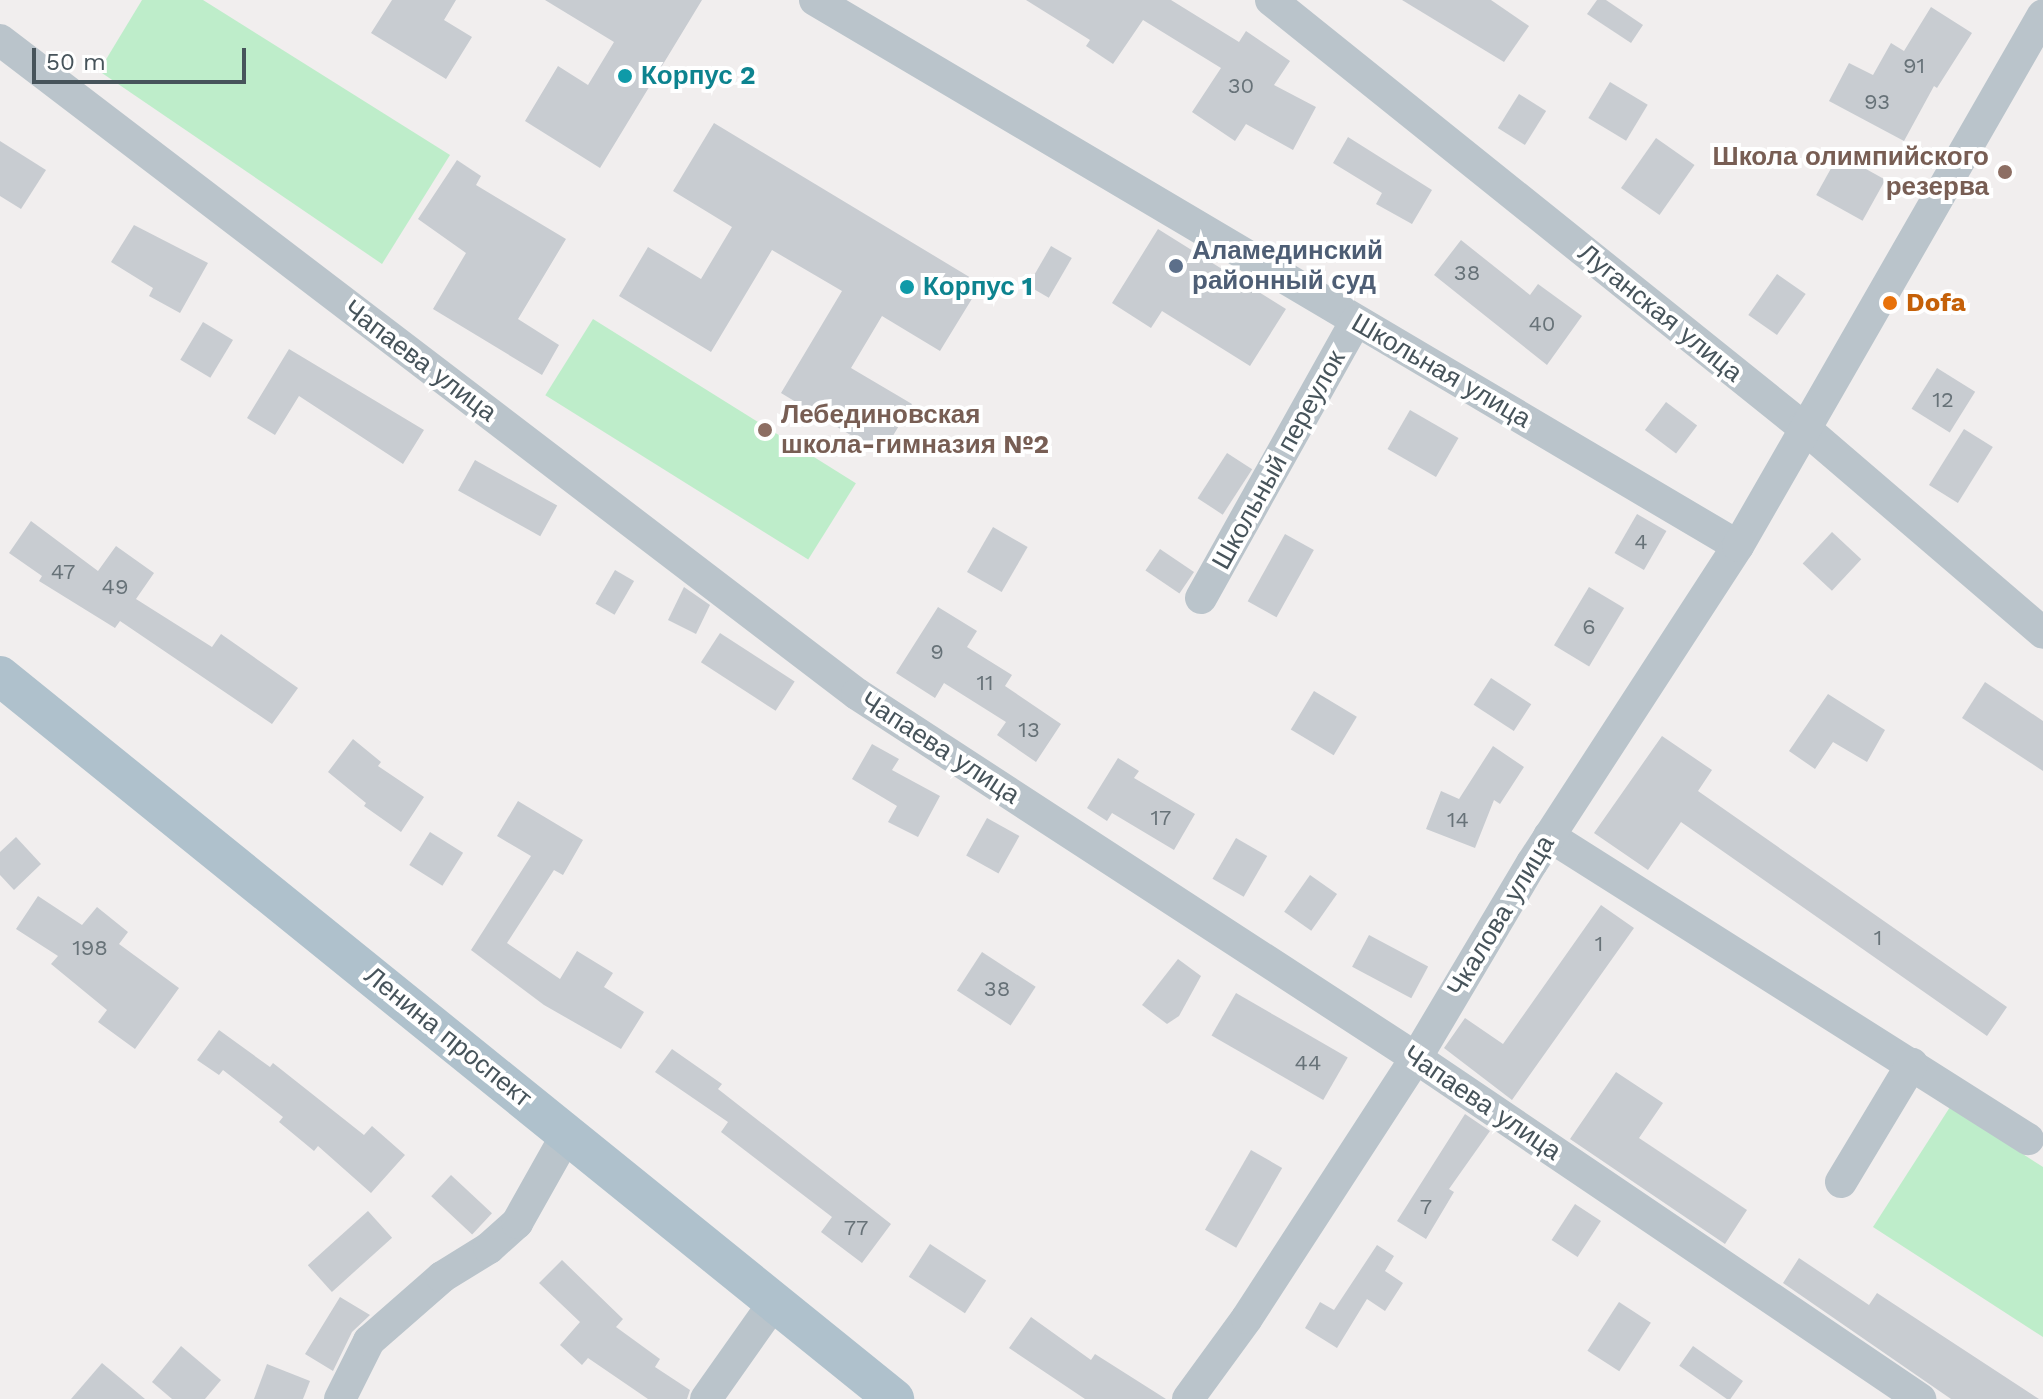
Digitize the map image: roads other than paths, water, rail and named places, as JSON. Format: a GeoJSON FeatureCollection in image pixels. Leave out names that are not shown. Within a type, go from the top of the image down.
{"type":"FeatureCollection","features":[{"type":"Feature","properties":{"kind":"main road","name":"Ленина проспект"},"geometry":{"type":"LineString","coordinates":[[0,676],[894,1399]]}},
{"type":"Feature","properties":{"kind":"street","name":"Школьная улица"},"geometry":{"type":"LineString","coordinates":[[815,0],[1738,546]]}},
{"type":"Feature","properties":{"kind":"street","name":"Луганская улица"},"geometry":{"type":"LineString","coordinates":[[1271,0],[1803,427],[2043,633]]}},
{"type":"Feature","properties":{"kind":"street","name":"Чкалова улица"},"geometry":{"type":"LineString","coordinates":[[1188,1399],[1247,1318],[1416,1058],[1549,836],[1738,546],[1803,427],[2043,15]]}},
{"type":"Feature","properties":{"kind":"street","name":"Чапаева улица"},"geometry":{"type":"LineString","coordinates":[[0,40],[857,694],[1416,1058],[1920,1399]]}},
{"type":"Feature","properties":{"kind":"street","name":"Школьный переулок"},"geometry":{"type":"LineString","coordinates":[[1201,598],[1356,321]]}},
{"type":"Feature","properties":{"kind":"street"},"geometry":{"type":"LineString","coordinates":[[1549,836],[2028,1139]]}},
{"type":"Feature","properties":{"kind":"street"},"geometry":{"type":"LineString","coordinates":[[1841,1182],[1912,1064]]}},
{"type":"Feature","properties":{"kind":"street"},"geometry":{"type":"LineString","coordinates":[[340,1399],[369,1341],[442,1277],[489,1248],[517,1223],[567,1134]]}},
{"type":"Feature","properties":{"kind":"street"},"geometry":{"type":"LineString","coordinates":[[706,1399],[773,1304]]}},
{"type":"Feature","properties":{"kind":"place","name":"Корпус 2"},"geometry":{"type":"Point","coordinates":[625,76]}},
{"type":"Feature","properties":{"kind":"place","name":"Школа олимпийского резерва"},"geometry":{"type":"Point","coordinates":[2005,172]}},
{"type":"Feature","properties":{"kind":"place","name":"Аламединский районный суд"},"geometry":{"type":"Point","coordinates":[1176,266]}},
{"type":"Feature","properties":{"kind":"place","name":"Корпус 1"},"geometry":{"type":"Point","coordinates":[907,287]}},
{"type":"Feature","properties":{"kind":"place","name":"Dofa"},"geometry":{"type":"Point","coordinates":[1890,303]}},
{"type":"Feature","properties":{"kind":"place","name":"Лебединовская школа-гимназия №2"},"geometry":{"type":"Point","coordinates":[765,430]}}]}
